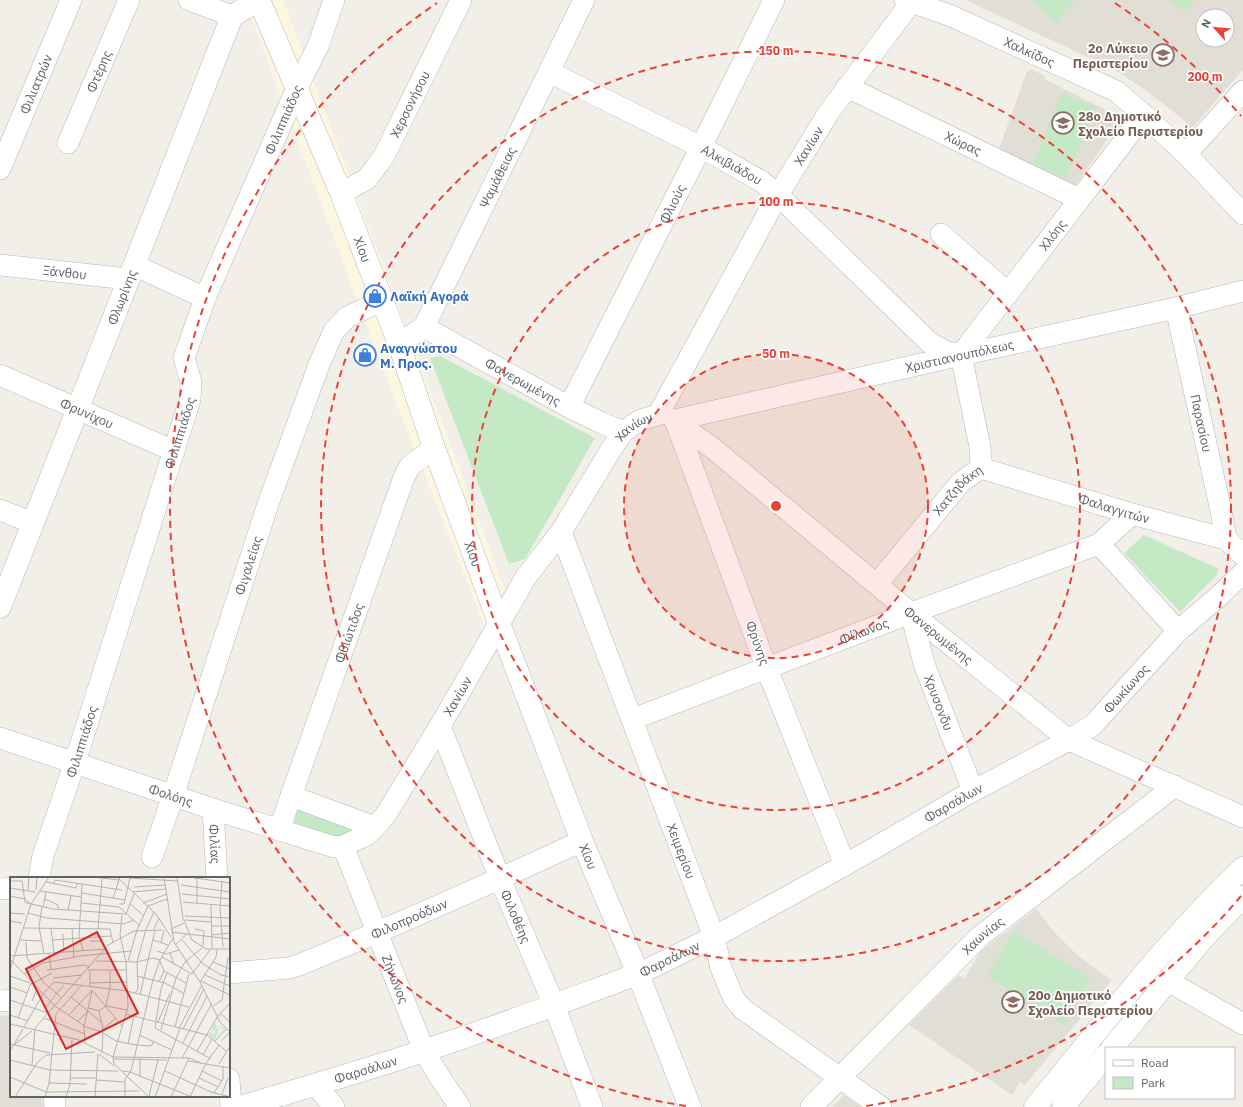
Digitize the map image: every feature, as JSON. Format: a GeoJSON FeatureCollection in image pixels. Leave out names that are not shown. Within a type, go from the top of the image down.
{"type":"FeatureCollection","features":[{"type":"Feature","properties":{"kind":"street","name":"Φιλιατρών"},"geometry":{"type":"LineString","coordinates":[[0,169],[71,0]]}},
{"type":"Feature","properties":{"kind":"street","name":"Φτέρης"},"geometry":{"type":"LineString","coordinates":[[68,143],[129,0]]}},
{"type":"Feature","properties":{"kind":"street"},"geometry":{"type":"LineString","coordinates":[[189,0],[232,16],[259,0]]}},
{"type":"Feature","properties":{"kind":"street","name":"Χίου"},"geometry":{"type":"LineString","coordinates":[[259,0],[340,193],[399,344],[434,448],[499,623],[582,841],[638,974],[688,1106]]}},
{"type":"Feature","properties":{"kind":"street","name":"Φιλιππιάδος"},"geometry":{"type":"LineString","coordinates":[[39,877],[43,856],[75,762],[190,400],[191,382],[184,358],[205,298],[297,88],[318,46],[334,0]]}},
{"type":"Feature","properties":{"kind":"street","name":"Χερσονήσου"},"geometry":{"type":"LineString","coordinates":[[340,193],[367,179],[384,156],[461,0]]}},
{"type":"Feature","properties":{"kind":"street","name":"Ψαμάθειας"},"geometry":{"type":"LineString","coordinates":[[424,328],[584,0]]}},
{"type":"Feature","properties":{"kind":"street","name":"Φλιούς"},"geometry":{"type":"LineString","coordinates":[[569,407],[702,147],[774,0]]}},
{"type":"Feature","properties":{"kind":"street","name":"Χανίων"},"geometry":{"type":"LineString","coordinates":[[344,846],[367,835],[385,816],[440,726],[526,577],[561,532],[623,432],[640,420],[666,418],[778,196],[829,112],[910,1]]}},
{"type":"Feature","properties":{"kind":"street","name":"Χαλκίδος"},"geometry":{"type":"LineString","coordinates":[[910,1],[949,15],[1116,91],[1186,154],[1243,214]]}},
{"type":"Feature","properties":{"kind":"street","name":"Φλωρίνης"},"geometry":{"type":"LineString","coordinates":[[0,607],[232,16]]}},
{"type":"Feature","properties":{"kind":"street","name":"Αλκιβιάδου"},"geometry":{"type":"LineString","coordinates":[[549,72],[702,147],[761,181],[929,342],[946,352],[961,355]]}},
{"type":"Feature","properties":{"kind":"street","name":"Χώρας"},"geometry":{"type":"LineString","coordinates":[[847,87],[1079,199]]}},
{"type":"Feature","properties":{"kind":"street"},"geometry":{"type":"LineString","coordinates":[[1186,154],[1243,91]]}},
{"type":"Feature","properties":{"kind":"street","name":"Χλόης"},"geometry":{"type":"LineString","coordinates":[[961,355],[1144,115]]}},
{"type":"Feature","properties":{"kind":"street"},"geometry":{"type":"LineString","coordinates":[[941,234],[1008,293]]}},
{"type":"Feature","properties":{"kind":"street","name":"Ξάνθου"},"geometry":{"type":"LineString","coordinates":[[0,265],[131,272],[205,298]]}},
{"type":"Feature","properties":{"kind":"street","name":"Χριστιανουπόλεως"},"geometry":{"type":"LineString","coordinates":[[666,418],[1176,308],[1243,291]]}},
{"type":"Feature","properties":{"kind":"street","name":"Φιγαλείας"},"geometry":{"type":"LineString","coordinates":[[152,857],[174,796],[268,504],[320,362],[334,332],[347,317],[382,301]]}},
{"type":"Feature","properties":{"kind":"street","name":"Παρασίου"},"geometry":{"type":"LineString","coordinates":[[1176,308],[1226,539]]}},
{"type":"Feature","properties":{"kind":"street"},"geometry":{"type":"LineString","coordinates":[[399,344],[424,328]]}},
{"type":"Feature","properties":{"kind":"street","name":"Φανερωμένης"},"geometry":{"type":"LineString","coordinates":[[424,328],[569,407],[623,432]]}},
{"type":"Feature","properties":{"kind":"street","name":"Χατζηδάκη"},"geometry":{"type":"LineString","coordinates":[[876,584],[961,482],[981,468],[980,447],[961,355]]}},
{"type":"Feature","properties":{"kind":"street","name":"Φρυνίχου"},"geometry":{"type":"LineString","coordinates":[[0,376],[174,451]]}},
{"type":"Feature","properties":{"kind":"street","name":"Φανερωμένης"},"geometry":{"type":"LineString","coordinates":[[666,418],[715,450],[911,613],[1069,740],[1243,817]]}},
{"type":"Feature","properties":{"kind":"street","name":"Φρύνης"},"geometry":{"type":"LineString","coordinates":[[666,418],[845,865]]}},
{"type":"Feature","properties":{"kind":"street","name":"Φθιώτιδος"},"geometry":{"type":"LineString","coordinates":[[279,830],[404,477],[410,466],[434,448]]}},
{"type":"Feature","properties":{"kind":"street","name":"Φαλαγγιτών"},"geometry":{"type":"LineString","coordinates":[[981,468],[1132,514],[1226,539]]}},
{"type":"Feature","properties":{"kind":"street"},"geometry":{"type":"LineString","coordinates":[[0,510],[33,523]]}},
{"type":"Feature","properties":{"kind":"street","name":"Φίλωνος"},"geometry":{"type":"LineString","coordinates":[[633,719],[911,613],[1099,544],[1132,514]]}},
{"type":"Feature","properties":{"kind":"street","name":"Χειμερίου"},"geometry":{"type":"LineString","coordinates":[[561,532],[633,719],[714,937],[721,968],[734,999],[744,1010],[881,1107]]}},
{"type":"Feature","properties":{"kind":"street"},"geometry":{"type":"LineString","coordinates":[[1226,539],[1243,556]]}},
{"type":"Feature","properties":{"kind":"street"},"geometry":{"type":"LineString","coordinates":[[1099,544],[1178,631]]}},
{"type":"Feature","properties":{"kind":"street","name":"Φωκίωνος"},"geometry":{"type":"LineString","coordinates":[[1069,740],[1093,725],[1178,631],[1218,597],[1243,573]]}},
{"type":"Feature","properties":{"kind":"street","name":"Χρυσονδυ"},"geometry":{"type":"LineString","coordinates":[[911,613],[924,664],[973,791]]}},
{"type":"Feature","properties":{"kind":"street","name":"Φιλοθέης"},"geometry":{"type":"LineString","coordinates":[[440,726],[500,879],[554,1005],[592,1107]]}},
{"type":"Feature","properties":{"kind":"street","name":"Φολόης"},"geometry":{"type":"LineString","coordinates":[[0,738],[279,830],[334,847],[344,846]]}},
{"type":"Feature","properties":{"kind":"street","name":"Φαρσάλων"},"geometry":{"type":"LineString","coordinates":[[240,1107],[424,1051],[638,974],[714,937],[845,865],[973,791],[1069,740]]}},
{"type":"Feature","properties":{"kind":"street","name":"Χαωνίας"},"geometry":{"type":"LineString","coordinates":[[811,1107],[979,937],[1175,786]]}},
{"type":"Feature","properties":{"kind":"street"},"geometry":{"type":"LineString","coordinates":[[291,796],[375,827]]}},
{"type":"Feature","properties":{"kind":"street","name":"Φιλίας"},"geometry":{"type":"LineString","coordinates":[[213,809],[217,877]]}},
{"type":"Feature","properties":{"kind":"street","name":"Φιλοπροόδων"},"geometry":{"type":"LineString","coordinates":[[230,973],[289,968],[378,932],[500,879],[582,841]]}},
{"type":"Feature","properties":{"kind":"street","name":"Ζήνωνος"},"geometry":{"type":"LineString","coordinates":[[344,846],[424,1051],[438,1076],[460,1107]]}},
{"type":"Feature","properties":{"kind":"street"},"geometry":{"type":"LineString","coordinates":[[1035,1107],[1189,923],[1215,894],[1243,868]]}},
{"type":"Feature","properties":{"kind":"street"},"geometry":{"type":"LineString","coordinates":[[0,889],[10,888]]}},
{"type":"Feature","properties":{"kind":"street"},"geometry":{"type":"LineString","coordinates":[[1113,1047],[1206,935],[1243,898]]}},
{"type":"Feature","properties":{"kind":"street"},"geometry":{"type":"LineString","coordinates":[[1168,981],[1243,1024]]}},
{"type":"Feature","properties":{"kind":"street"},"geometry":{"type":"LineString","coordinates":[[0,1001],[10,1000]]}},
{"type":"Feature","properties":{"kind":"street"},"geometry":{"type":"LineString","coordinates":[[1063,1107],[1105,1056]]}},
{"type":"Feature","properties":{"kind":"street"},"geometry":{"type":"LineString","coordinates":[[316,1085],[334,1107]]}},
{"type":"Feature","properties":{"kind":"street"},"geometry":{"type":"LineString","coordinates":[[230,1093],[231,1107]]}},
{"type":"Feature","properties":{"kind":"street"},"geometry":{"type":"LineString","coordinates":[[54,1097],[55,1107]]}},
{"type":"Feature","properties":{"kind":"shaded area","name":"Λαϊκή Αγορά"},"geometry":{"type":"Polygon","coordinates":[[[245,0],[283,0],[505,590],[485,627],[384,372],[245,0]]]}},
{"type":"Feature","properties":{"kind":"shaded area","name":"2ο Λύκειο Περιστερίου"},"geometry":{"type":"Polygon","coordinates":[[[966,0],[1243,0],[1243,70],[1192,128],[1144,89],[1115,70],[966,0]]]}},
{"type":"Feature","properties":{"kind":"shaded area","name":"28ο Δημοτικό Σχολείο Περιστερίου"},"geometry":{"type":"Polygon","coordinates":[[[1031,69],[1045,76],[1044,79],[1122,118],[1075,186],[998,152],[1027,71],[1029,72],[1031,69]]]}},
{"type":"Feature","properties":{"kind":"shaded area","name":"20ο Δημοτικό Σχολείο Περιστερίου"},"geometry":{"type":"Polygon","coordinates":[[[1036,909],[1053,931],[1078,956],[1112,980],[1025,1085],[1020,1082],[1012,1095],[909,1025],[959,975],[964,979],[981,951],[1036,909]]]}},
{"type":"Feature","properties":{"kind":"shaded area"},"geometry":{"type":"Polygon","coordinates":[[[10,1015],[10,1097],[42,1097],[43,1107],[0,1107],[0,1016],[10,1015]]]}},
{"type":"Feature","properties":{"kind":"shaded area"},"geometry":{"type":"Polygon","coordinates":[[[844,1095],[860,1107],[832,1107],[844,1095]]]}},
{"type":"Feature","properties":{"kind":"green space"},"geometry":{"type":"Polygon","coordinates":[[[1031,0],[1076,0],[1055,23],[1031,0]]]}},
{"type":"Feature","properties":{"kind":"green space"},"geometry":{"type":"Polygon","coordinates":[[[1170,0],[1195,0],[1184,13],[1170,0]]]}},
{"type":"Feature","properties":{"kind":"green space"},"geometry":{"type":"Polygon","coordinates":[[[1061,93],[1095,106],[1067,178],[1033,165],[1061,93]]]}},
{"type":"Feature","properties":{"kind":"green space"},"geometry":{"type":"Polygon","coordinates":[[[440,356],[595,438],[525,559],[509,564],[430,358],[440,356]]]}},
{"type":"Feature","properties":{"kind":"green space"},"geometry":{"type":"Polygon","coordinates":[[[1144,535],[1219,569],[1217,575],[1180,612],[1124,553],[1144,535]]]}},
{"type":"Feature","properties":{"kind":"green space"},"geometry":{"type":"Polygon","coordinates":[[[298,807],[351,827],[351,833],[341,839],[294,824],[298,807]]]}},
{"type":"Feature","properties":{"kind":"green space"},"geometry":{"type":"Polygon","coordinates":[[[1014,931],[1091,979],[1063,1024],[987,976],[1014,931]]]}},
{"type":"Feature","properties":{"kind":"place","name":"2ο Λύκειο Περιστερίου"},"geometry":{"type":"Point","coordinates":[1163,55]}},
{"type":"Feature","properties":{"kind":"place","name":"28ο Δημοτικό Σχολείο Περιστερίου"},"geometry":{"type":"Point","coordinates":[1063,123]}},
{"type":"Feature","properties":{"kind":"place","name":"Λαϊκή Αγορά"},"geometry":{"type":"Point","coordinates":[375,296]}},
{"type":"Feature","properties":{"kind":"place","name":"Αναγνώστου Μ. Προς."},"geometry":{"type":"Point","coordinates":[365,355]}},
{"type":"Feature","properties":{"kind":"place","name":"20ο Δημοτικό Σχολείο Περιστερίου"},"geometry":{"type":"Point","coordinates":[1013,1002]}}]}
